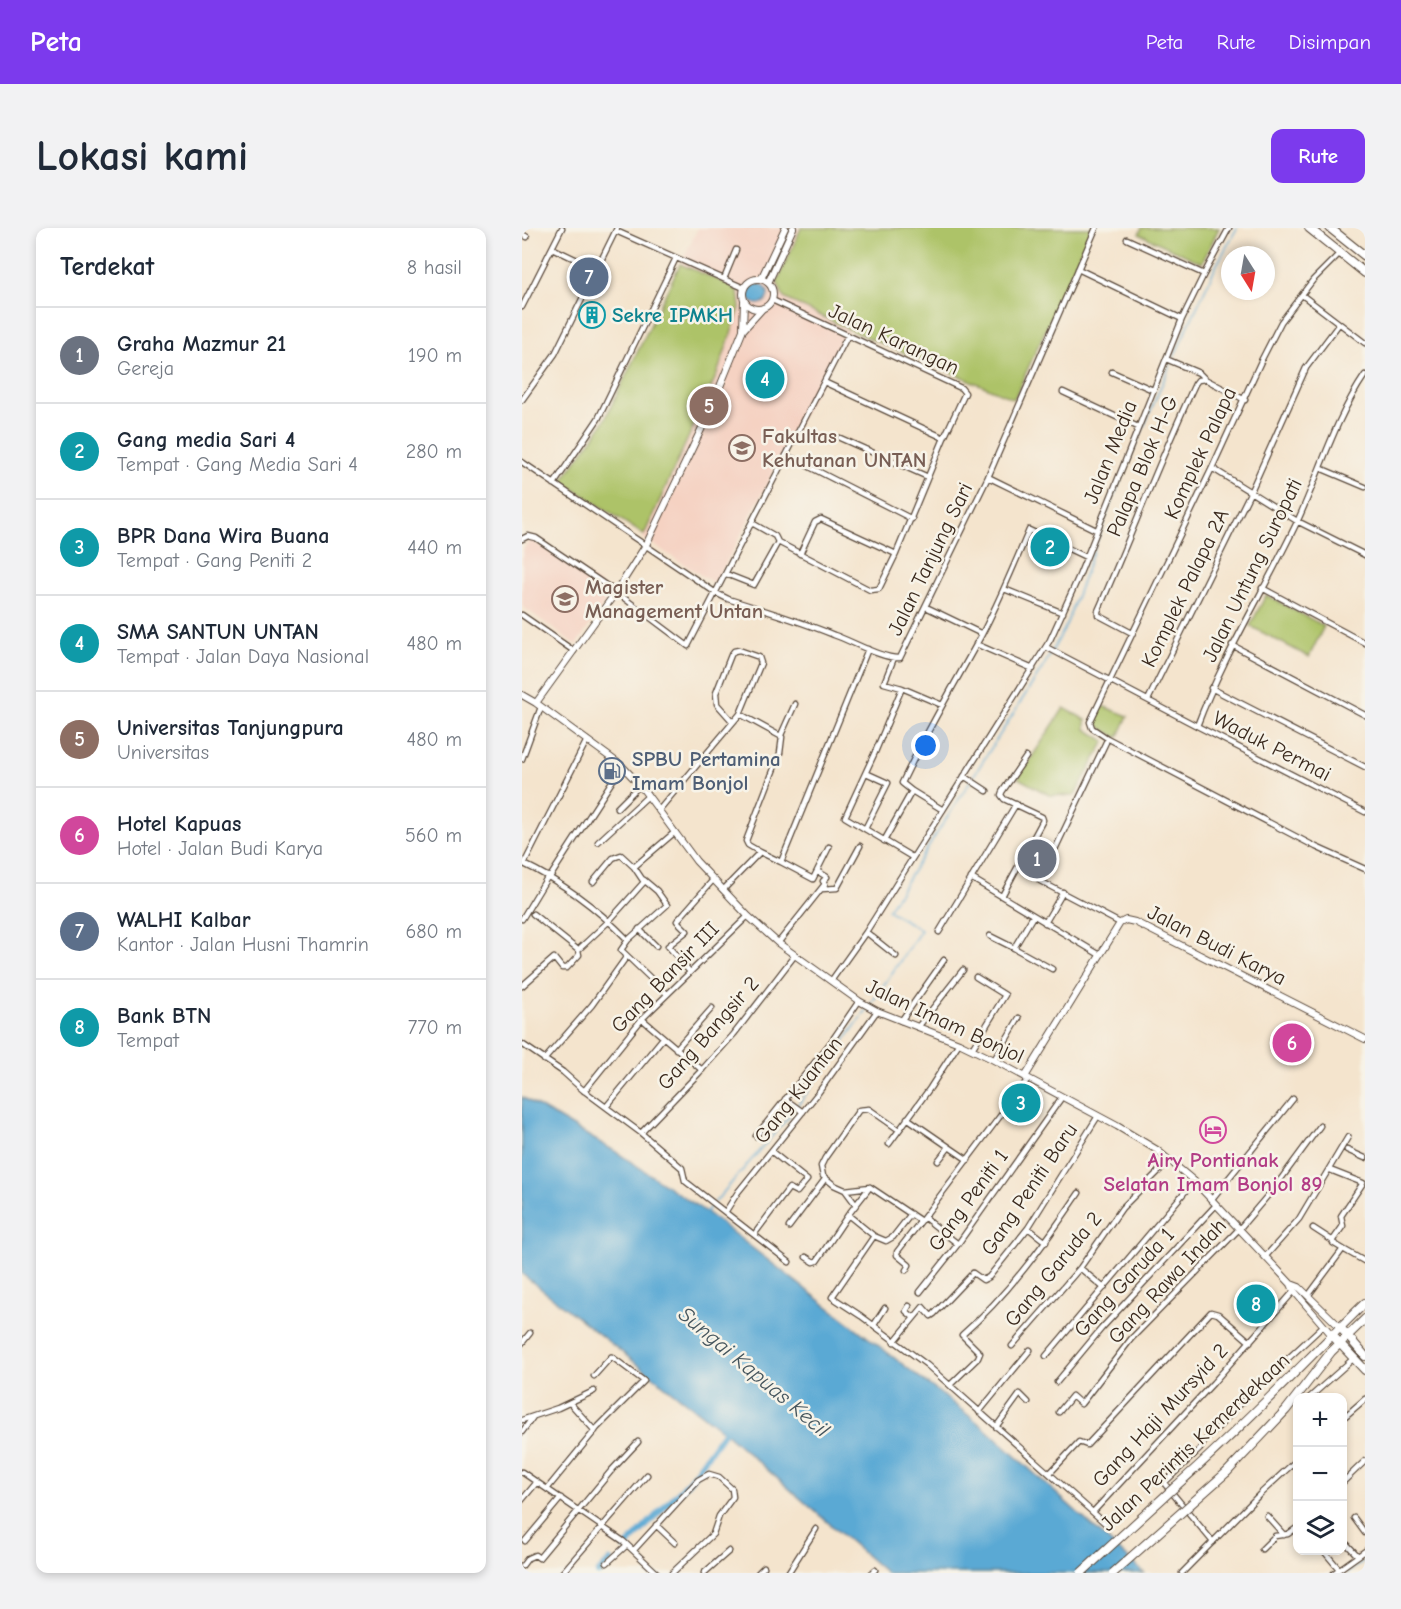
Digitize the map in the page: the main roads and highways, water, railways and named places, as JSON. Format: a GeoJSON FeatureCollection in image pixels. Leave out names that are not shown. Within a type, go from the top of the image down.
{"type":"FeatureCollection","features":[{"type":"Feature","properties":{"kind":"highway"},"geometry":{"type":"LineString","coordinates":[[1309,228],[1365,273]]}},
{"type":"Feature","properties":{"kind":"highway"},"geometry":{"type":"LineString","coordinates":[[1330,228],[1365,256]]}},
{"type":"Feature","properties":{"kind":"highway","name":"Jalan Perintis Kemerdekaan"},"geometry":{"type":"LineString","coordinates":[[1081,1573],[1227,1441],[1331,1334],[1365,1303]]}},
{"type":"Feature","properties":{"kind":"highway","name":"Jalan Perintis Kemerdekaan"},"geometry":{"type":"LineString","coordinates":[[1113,1573],[1227,1472],[1286,1410],[1331,1352],[1365,1319]]}},
{"type":"Feature","properties":{"kind":"highway"},"geometry":{"type":"LineString","coordinates":[[1340,1327],[1365,1356]]}},
{"type":"Feature","properties":{"kind":"highway"},"geometry":{"type":"LineString","coordinates":[[1331,1334],[1365,1370]]}},
{"type":"Feature","properties":{"kind":"water"},"geometry":{"type":"Polygon","coordinates":[[[758,284],[765,287],[768,294],[765,301],[758,304],[751,301],[748,294],[751,287],[758,284]]]}},
{"type":"Feature","properties":{"kind":"water","name":"Sungai Kapuas Kecil"},"geometry":{"type":"Polygon","coordinates":[[[522,1097],[616,1152],[706,1212],[981,1425],[1144,1573],[886,1573],[724,1432],[522,1274],[522,1097]]]}},
{"type":"Feature","properties":{"kind":"waterway"},"geometry":{"type":"LineString","coordinates":[[1173,359],[1215,268],[1237,228]]}},
{"type":"Feature","properties":{"kind":"waterway"},"geometry":{"type":"LineString","coordinates":[[871,1004],[921,930],[888,910],[1043,667],[1065,628],[1109,508],[1171,363]]}},
{"type":"Feature","properties":{"kind":"waterway"},"geometry":{"type":"LineString","coordinates":[[715,1202],[792,1113],[868,1008]]}},
{"type":"Feature","properties":{"kind":"waterway"},"geometry":{"type":"LineString","coordinates":[[705,1213],[712,1205]]}},
{"type":"Feature","properties":{"kind":"waterway"},"geometry":{"type":"LineString","coordinates":[[625,1548],[690,1480],[724,1432]]}},
{"type":"Feature","properties":{"kind":"waterway"},"geometry":{"type":"LineString","coordinates":[[1348,1573],[1365,1560]]}},
{"type":"Feature","properties":{"kind":"waterway"},"geometry":{"type":"LineString","coordinates":[[598,1573],[610,1561]]}},
{"type":"Feature","properties":{"kind":"place","name":"WALHI Kalbar"},"geometry":{"type":"Point","coordinates":[589,277]}},
{"type":"Feature","properties":{"kind":"place","name":"Sekre IPMKH"},"geometry":{"type":"Point","coordinates":[592,315]}},
{"type":"Feature","properties":{"kind":"place","name":"SMA SANTUN UNTAN"},"geometry":{"type":"Point","coordinates":[765,379]}},
{"type":"Feature","properties":{"kind":"place","name":"Universitas Tanjungpura"},"geometry":{"type":"Point","coordinates":[709,406]}},
{"type":"Feature","properties":{"kind":"place","name":"Fakultas Kehutanan UNTAN"},"geometry":{"type":"Point","coordinates":[742,448]}},
{"type":"Feature","properties":{"kind":"place","name":"Gang media Sari 4"},"geometry":{"type":"Point","coordinates":[1050,547]}},
{"type":"Feature","properties":{"kind":"place","name":"Magister Management Untan"},"geometry":{"type":"Point","coordinates":[565,599]}},
{"type":"Feature","properties":{"kind":"place","name":"SPBU Pertamina Imam Bonjol"},"geometry":{"type":"Point","coordinates":[612,771]}},
{"type":"Feature","properties":{"kind":"place","name":"Graha Mazmur 21"},"geometry":{"type":"Point","coordinates":[1037,859]}},
{"type":"Feature","properties":{"kind":"place","name":"Hotel Kapuas"},"geometry":{"type":"Point","coordinates":[1292,1043]}},
{"type":"Feature","properties":{"kind":"place","name":"BPR Dana Wira Buana"},"geometry":{"type":"Point","coordinates":[1021,1103]}},
{"type":"Feature","properties":{"kind":"place","name":"Airy Pontianak Selatan Imam Bonjol 89"},"geometry":{"type":"Point","coordinates":[1213,1130]}},
{"type":"Feature","properties":{"kind":"place","name":"Bank BTN"},"geometry":{"type":"Point","coordinates":[1256,1304]}}]}
